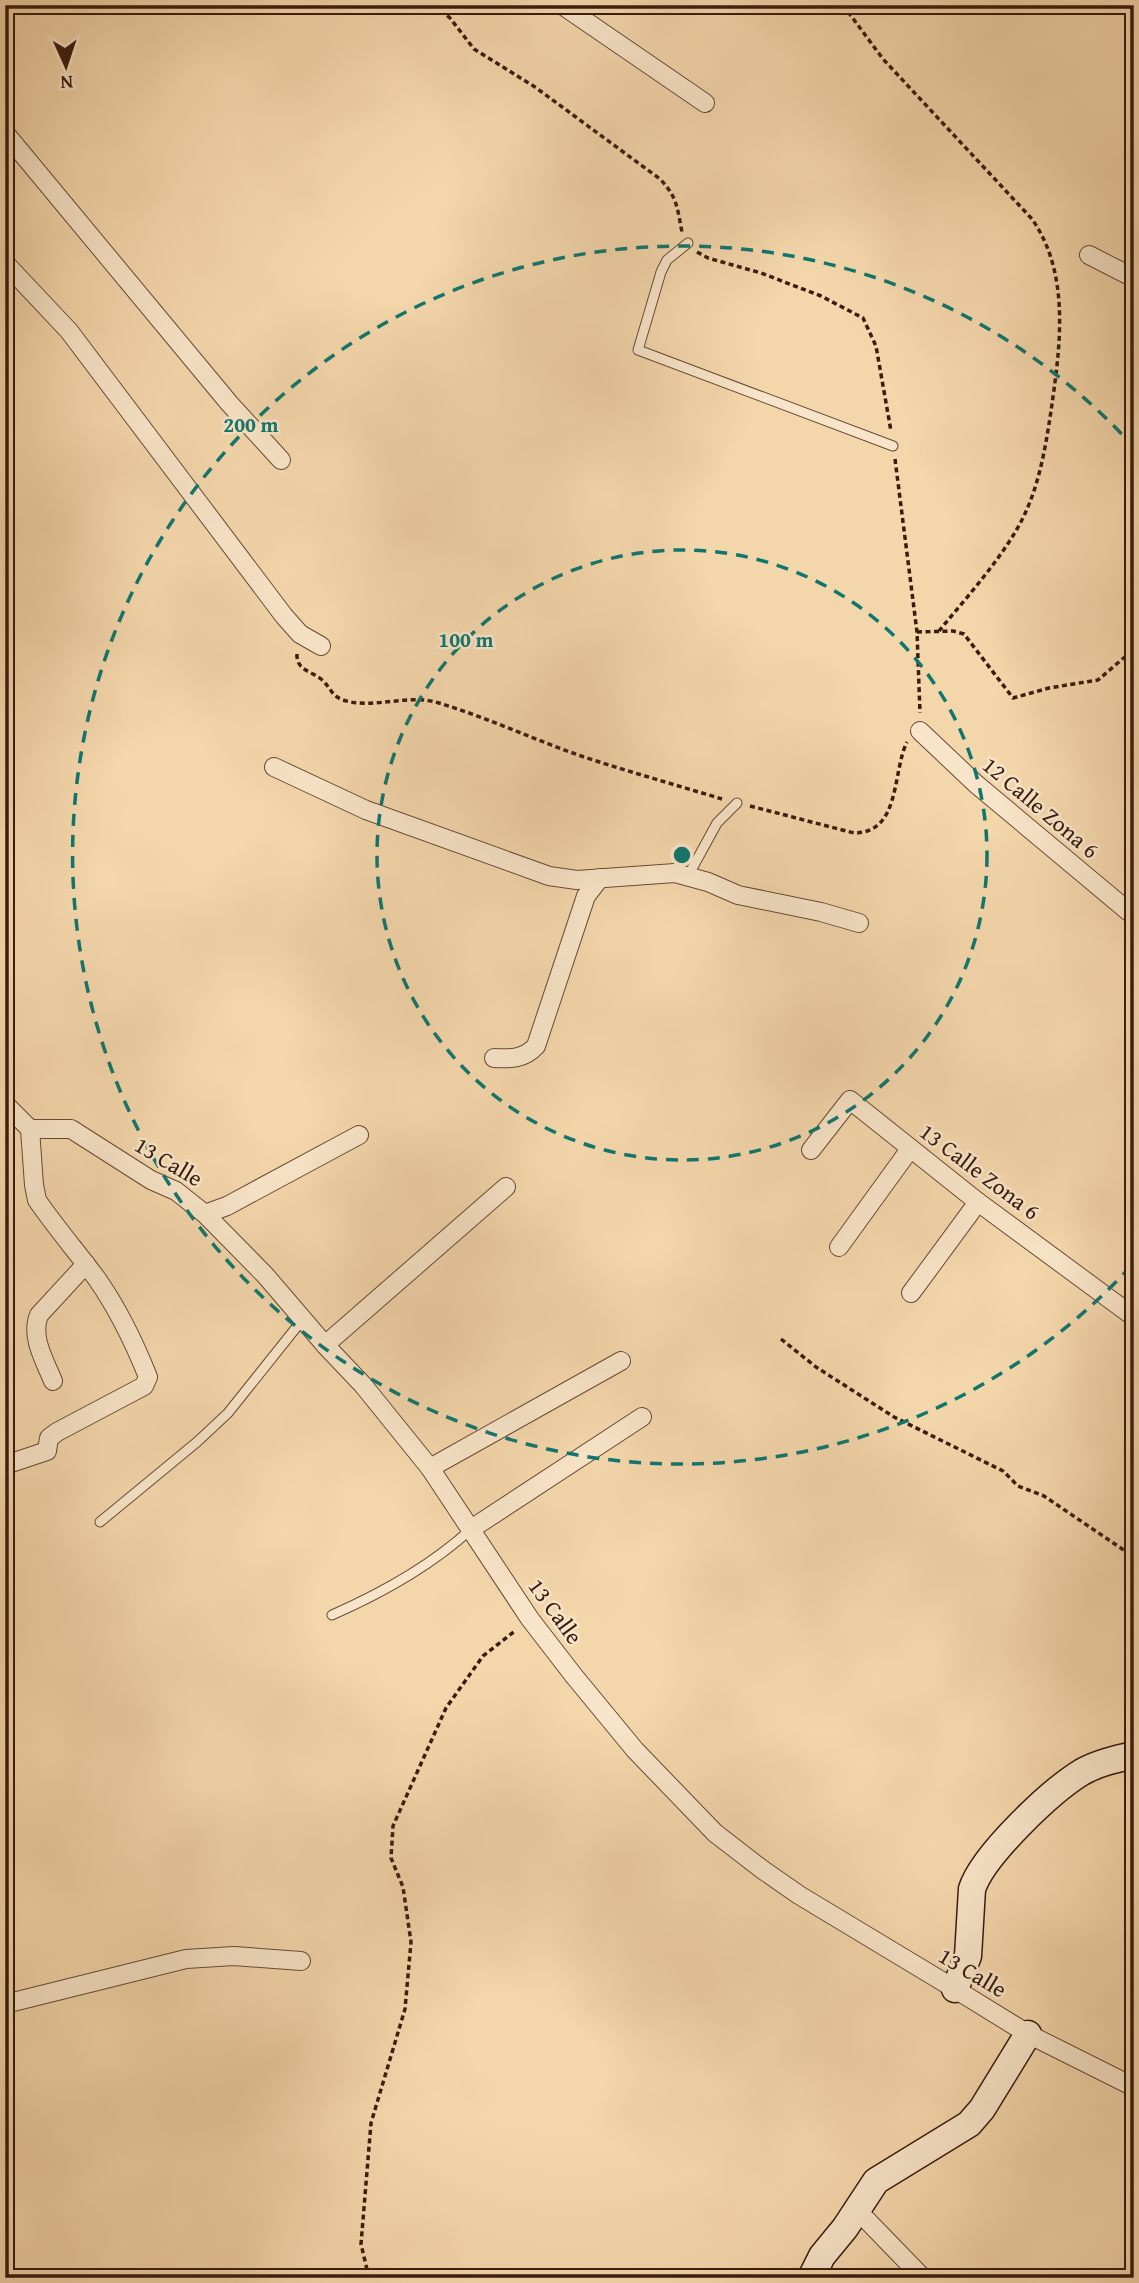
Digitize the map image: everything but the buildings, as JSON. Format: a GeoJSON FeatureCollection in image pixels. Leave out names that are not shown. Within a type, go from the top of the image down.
{"type":"FeatureCollection","features":[{"type":"Feature","properties":{"kind":"street"},"geometry":{"type":"LineString","coordinates":[[562,5],[705,103]]}},
{"type":"Feature","properties":{"kind":"street"},"geometry":{"type":"LineString","coordinates":[[5,133],[229,403],[281,460]]}},
{"type":"Feature","properties":{"kind":"street"},"geometry":{"type":"LineString","coordinates":[[1089,255],[1134,278]]}},
{"type":"Feature","properties":{"kind":"street"},"geometry":{"type":"LineString","coordinates":[[5,263],[69,331],[284,616],[300,634],[321,646]]}},
{"type":"Feature","properties":{"kind":"street","name":"12 Calle Zona 6"},"geometry":{"type":"LineString","coordinates":[[920,731],[976,784],[1134,916]]}},
{"type":"Feature","properties":{"kind":"street"},"geometry":{"type":"LineString","coordinates":[[274,767],[375,814],[549,876],[577,880],[675,873],[708,882],[737,895],[821,912],[859,923]]}},
{"type":"Feature","properties":{"kind":"street"},"geometry":{"type":"LineString","coordinates":[[494,1058],[520,1058],[536,1046],[586,896],[600,878]]}},
{"type":"Feature","properties":{"kind":"street","name":"13 Calle Zona 6"},"geometry":{"type":"LineString","coordinates":[[811,1150],[850,1100],[978,1202],[1134,1317]]}},
{"type":"Feature","properties":{"kind":"street"},"geometry":{"type":"LineString","coordinates":[[5,1104],[30,1129],[37,1200],[86,1264],[123,1323],[136,1347],[147,1381],[144,1386],[57,1432],[49,1438],[47,1451],[5,1465]]}},
{"type":"Feature","properties":{"kind":"street","name":"13 Calle"},"geometry":{"type":"LineString","coordinates":[[30,1129],[71,1129],[151,1180],[176,1191],[205,1214],[265,1275],[363,1385],[430,1468],[530,1619],[635,1749],[715,1833],[799,1895],[955,1990],[1028,2034],[1134,2087]]}},
{"type":"Feature","properties":{"kind":"street"},"geometry":{"type":"LineString","coordinates":[[205,1214],[228,1206],[359,1135]]}},
{"type":"Feature","properties":{"kind":"street"},"geometry":{"type":"LineString","coordinates":[[839,1247],[910,1149]]}},
{"type":"Feature","properties":{"kind":"street"},"geometry":{"type":"LineString","coordinates":[[325,1345],[506,1187]]}},
{"type":"Feature","properties":{"kind":"street"},"geometry":{"type":"LineString","coordinates":[[911,1293],[978,1202]]}},
{"type":"Feature","properties":{"kind":"street"},"geometry":{"type":"LineString","coordinates":[[54,1381],[37,1339],[35,1325],[39,1315],[86,1264]]}},
{"type":"Feature","properties":{"kind":"street"},"geometry":{"type":"LineString","coordinates":[[430,1468],[621,1360]]}},
{"type":"Feature","properties":{"kind":"street"},"geometry":{"type":"LineString","coordinates":[[471,1529],[642,1417]]}},
{"type":"Feature","properties":{"kind":"street"},"geometry":{"type":"LineString","coordinates":[[955,1990],[968,1956],[972,1889],[975,1878],[988,1859],[1010,1835],[1072,1779],[1098,1765],[1134,1755]]}},
{"type":"Feature","properties":{"kind":"street"},"geometry":{"type":"LineString","coordinates":[[5,2004],[186,1959],[209,1956],[301,1961]]}},
{"type":"Feature","properties":{"kind":"street"},"geometry":{"type":"LineString","coordinates":[[811,2278],[822,2256],[876,2180],[969,2124],[982,2109],[1028,2034]]}},
{"type":"Feature","properties":{"kind":"street"},"geometry":{"type":"LineString","coordinates":[[857,2210],[923,2278]]}},
{"type":"Feature","properties":{"kind":"lane"},"geometry":{"type":"LineString","coordinates":[[688,243],[667,260],[661,272],[638,350],[893,446]]}},
{"type":"Feature","properties":{"kind":"lane"},"geometry":{"type":"LineString","coordinates":[[688,876],[717,823],[737,803]]}},
{"type":"Feature","properties":{"kind":"lane"},"geometry":{"type":"LineString","coordinates":[[100,1522],[198,1443],[228,1413],[303,1319]]}},
{"type":"Feature","properties":{"kind":"lane"},"geometry":{"type":"LineString","coordinates":[[332,1615],[385,1590],[431,1562],[471,1529]]}},
{"type":"Feature","properties":{"kind":"path"},"geometry":{"type":"LineString","coordinates":[[321,646],[300,650],[297,659],[303,670],[320,679],[328,691],[341,700],[358,703],[410,699],[438,702],[583,756],[737,803],[854,833],[870,831],[880,825],[897,786],[906,744],[920,731],[917,632],[893,446],[876,346],[870,328],[863,318],[821,296],[761,272],[708,258],[688,243],[682,233],[678,205],[673,193],[660,179],[535,87],[474,49],[450,18],[434,5]]}},
{"type":"Feature","properties":{"kind":"path"},"geometry":{"type":"LineString","coordinates":[[843,5],[883,59],[1032,219],[1049,249],[1055,274],[1060,341],[1045,452],[1037,479],[1018,528],[939,631]]}},
{"type":"Feature","properties":{"kind":"path"},"geometry":{"type":"LineString","coordinates":[[917,632],[960,632],[967,637],[1013,698],[1049,688],[1098,680],[1134,649]]}},
{"type":"Feature","properties":{"kind":"path"},"geometry":{"type":"LineString","coordinates":[[782,1339],[816,1367],[894,1418],[1003,1471],[1018,1486],[1044,1496],[1134,1557]]}},
{"type":"Feature","properties":{"kind":"path"},"geometry":{"type":"LineString","coordinates":[[369,2278],[361,2244],[371,2123],[405,2009],[411,1942],[403,1887],[391,1858],[393,1826],[446,1708],[483,1656],[530,1619]]}}]}
